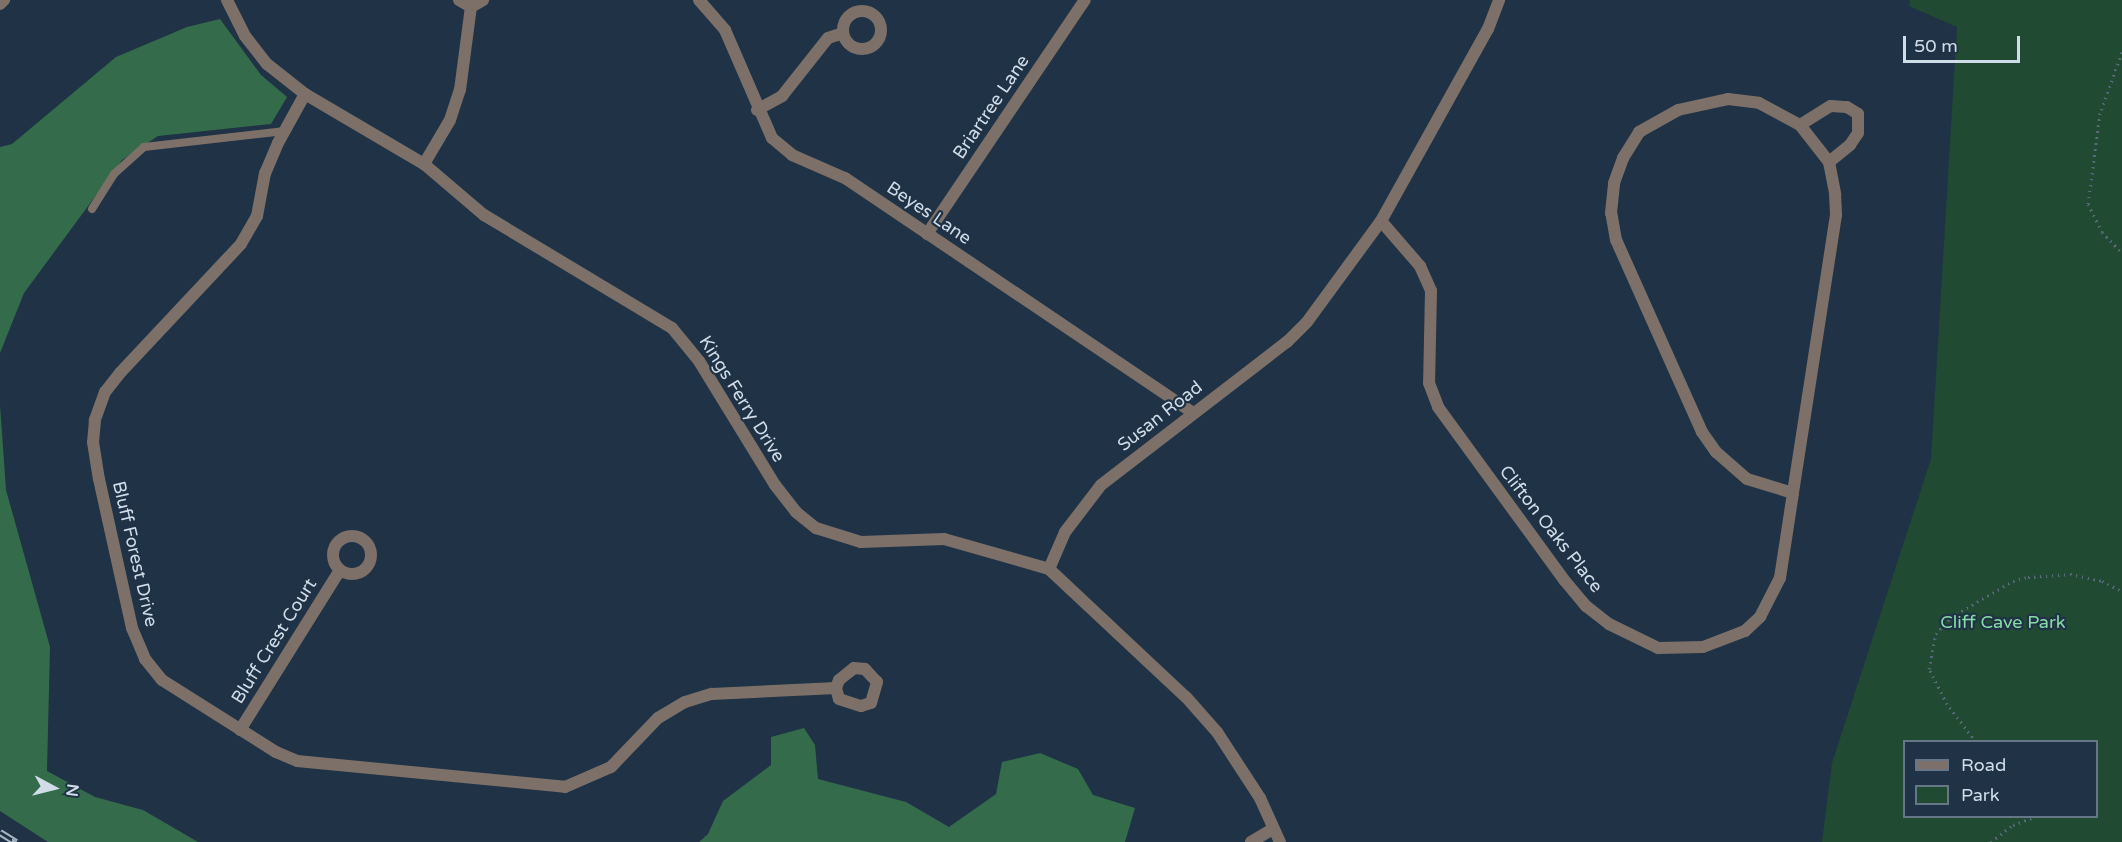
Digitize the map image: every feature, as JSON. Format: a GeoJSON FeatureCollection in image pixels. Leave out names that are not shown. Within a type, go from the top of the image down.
{"type":"FeatureCollection","features":[{"type":"Feature","properties":{"kind":"street"},"geometry":{"type":"LineString","coordinates":[[0,4],[4,0]]}},
{"type":"Feature","properties":{"kind":"street","name":"Kings Ferry Drive"},"geometry":{"type":"LineString","coordinates":[[227,0],[245,36],[267,64],[305,94],[424,164],[484,215],[672,328],[693,352],[775,485],[796,512],[816,528],[861,542],[944,539],[1049,569]]}},
{"type":"Feature","properties":{"kind":"street"},"geometry":{"type":"LineString","coordinates":[[459,0],[471,7]]}},
{"type":"Feature","properties":{"kind":"street"},"geometry":{"type":"LineString","coordinates":[[471,7],[483,0]]}},
{"type":"Feature","properties":{"kind":"street","name":"Beyes Lane"},"geometry":{"type":"LineString","coordinates":[[699,0],[725,30],[757,110],[772,138],[792,155],[845,178],[1193,413]]}},
{"type":"Feature","properties":{"kind":"street","name":"Briartree Lane"},"geometry":{"type":"LineString","coordinates":[[927,234],[1085,0]]}},
{"type":"Feature","properties":{"kind":"street","name":"Susan Road"},"geometry":{"type":"LineString","coordinates":[[1049,569],[1065,532],[1101,485],[1299,332],[1381,221],[1488,29],[1499,0]]}},
{"type":"Feature","properties":{"kind":"street"},"geometry":{"type":"LineString","coordinates":[[424,164],[450,120],[460,90],[471,7]]}},
{"type":"Feature","properties":{"kind":"street"},"geometry":{"type":"LineString","coordinates":[[757,110],[782,96],[828,38],[843,33]]}},
{"type":"Feature","properties":{"kind":"street","name":"Bluff Forest Drive"},"geometry":{"type":"LineString","coordinates":[[305,94],[265,173],[257,216],[241,244],[111,383],[99,406],[94,431],[99,479],[132,628],[146,659],[162,680],[286,757],[315,765],[565,787],[611,768],[658,718],[685,702],[712,694],[836,688]]}},
{"type":"Feature","properties":{"kind":"street"},"geometry":{"type":"LineString","coordinates":[[1793,493],[1766,487],[1738,473],[1716,452],[1702,432],[1620,254],[1611,205],[1614,183],[1626,152],[1639,132],[1663,116],[1701,102],[1728,99],[1759,103],[1800,125],[1829,162],[1851,145],[1858,133],[1858,114],[1847,107],[1831,106],[1800,125]]}},
{"type":"Feature","properties":{"kind":"street","name":"Clifton Oaks Place"},"geometry":{"type":"LineString","coordinates":[[1381,221],[1420,266],[1431,291],[1430,383],[1438,407],[1565,581],[1587,606],[1609,624],[1658,648],[1703,647],[1745,630],[1760,617],[1780,578],[1836,215],[1829,162]]}},
{"type":"Feature","properties":{"kind":"street"},"geometry":{"type":"LineString","coordinates":[[1049,569],[1186,697],[1217,732],[1260,798],[1280,842]]}},
{"type":"Feature","properties":{"kind":"street","name":"Bluff Crest Court"},"geometry":{"type":"LineString","coordinates":[[240,730],[340,570]]}},
{"type":"Feature","properties":{"kind":"street"},"geometry":{"type":"LineString","coordinates":[[1251,842],[1273,829]]}},
{"type":"Feature","properties":{"kind":"lane"},"geometry":{"type":"LineString","coordinates":[[92,209],[114,174],[144,147],[285,131]]}},
{"type":"Feature","properties":{"kind":"path"},"geometry":{"type":"LineString","coordinates":[[2122,52],[2100,112],[2088,204],[2102,232],[2122,253]]}},
{"type":"Feature","properties":{"kind":"path"},"geometry":{"type":"LineString","coordinates":[[1975,740],[1947,704],[1929,669],[1936,634],[1951,617],[2013,581],[2028,576],[2070,574],[2102,581],[2122,591]]}},
{"type":"Feature","properties":{"kind":"path"},"geometry":{"type":"LineString","coordinates":[[1991,842],[2013,825],[2031,818]]}},
{"type":"Feature","properties":{"kind":"green space","name":"Cliff Cave Park"},"geometry":{"type":"Polygon","coordinates":[[[1910,0],[2122,0],[2122,842],[1822,842],[1832,763],[1931,459],[1957,27],[1909,6],[1910,0]]]}},
{"type":"Feature","properties":{"kind":"green space"},"geometry":{"type":"Polygon","coordinates":[[[220,19],[261,75],[287,97],[271,124],[158,136],[122,160],[24,293],[0,353],[0,147],[12,144],[116,57],[187,27],[220,19]]]}},
{"type":"Feature","properties":{"kind":"green space"},"geometry":{"type":"Polygon","coordinates":[[[0,405],[6,490],[50,647],[47,771],[95,797],[143,810],[198,842],[48,842],[0,811],[0,405]]]}},
{"type":"Feature","properties":{"kind":"green space"},"geometry":{"type":"Polygon","coordinates":[[[804,728],[815,745],[818,779],[906,802],[949,827],[996,794],[1002,762],[1040,753],[1078,769],[1093,795],[1135,808],[1125,842],[699,842],[708,834],[723,801],[771,765],[771,737],[804,728]]]}},
{"type":"Feature","properties":{"kind":"railway"},"geometry":{"type":"LineString","coordinates":[[0,832],[16,842]]}}]}
